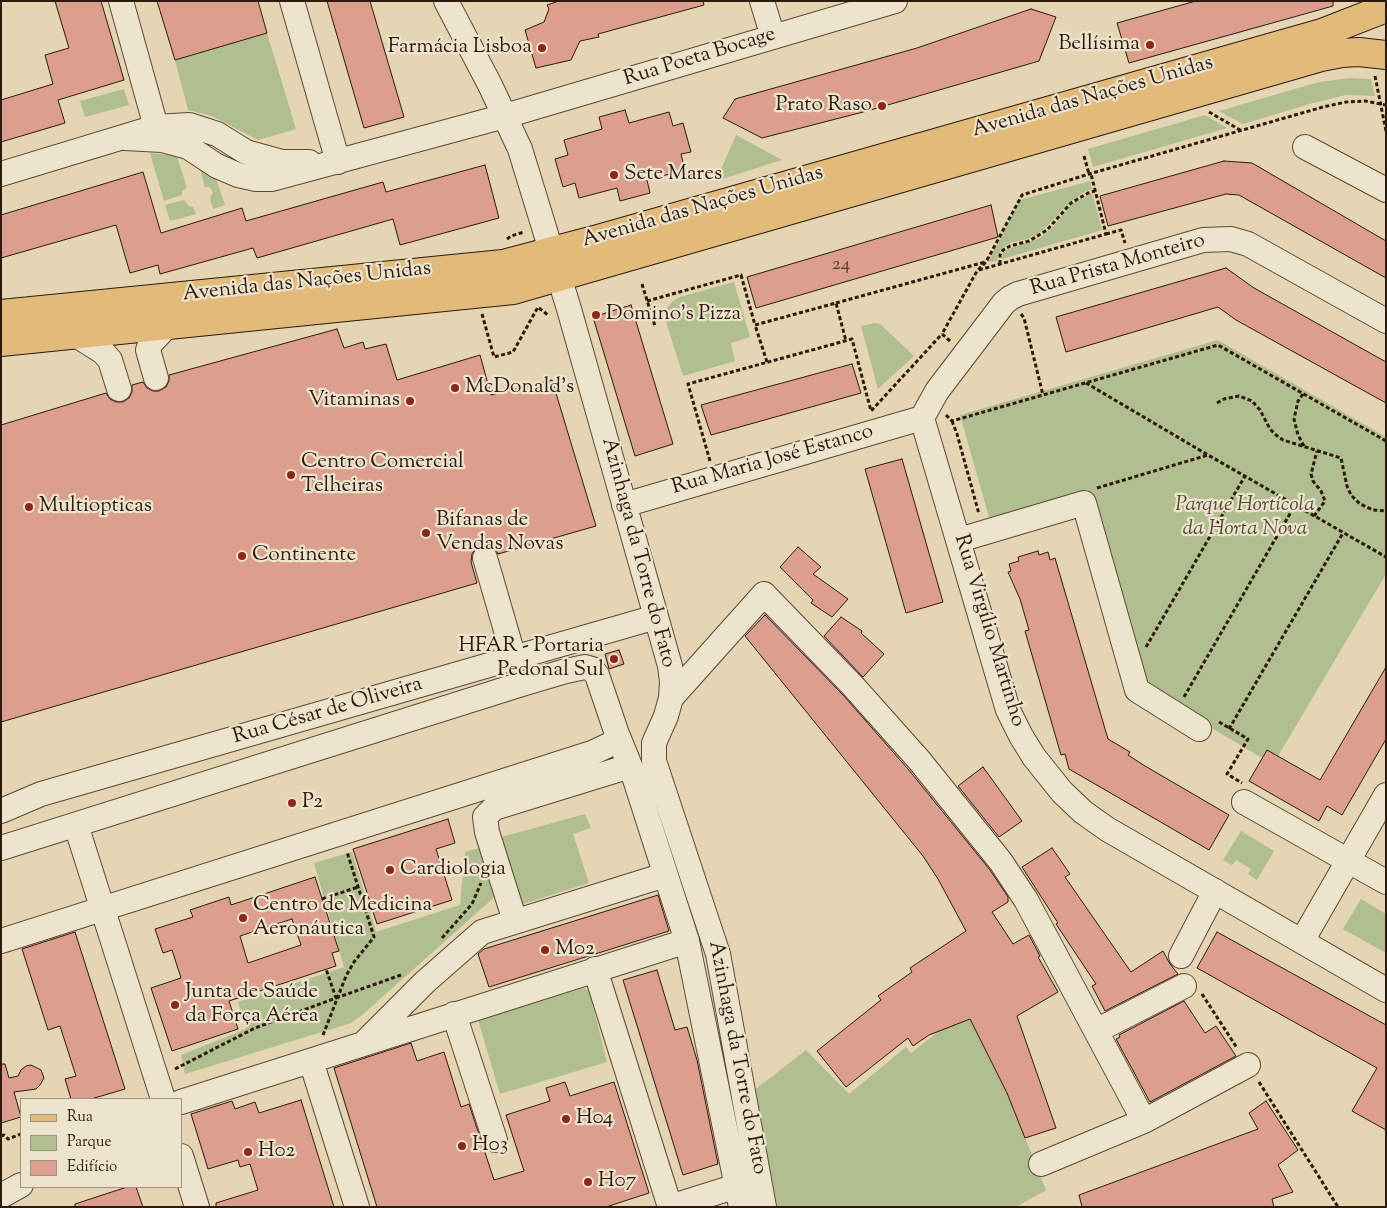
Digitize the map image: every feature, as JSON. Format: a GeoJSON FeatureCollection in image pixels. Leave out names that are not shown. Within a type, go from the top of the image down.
{"type":"FeatureCollection","features":[{"type":"Feature","properties":{"kind":"main road","name":"Avenida das Nações Unidas"},"geometry":{"type":"LineString","coordinates":[[1,342],[513,290],[556,264],[1322,33],[1386,8]]}},
{"type":"Feature","properties":{"kind":"main road","name":"Avenida das Nações Unidas"},"geometry":{"type":"LineString","coordinates":[[1,314],[503,264],[556,264],[1321,57],[1359,52],[1386,55]]}},
{"type":"Feature","properties":{"kind":"street"},"geometry":{"type":"LineString","coordinates":[[121,1],[156,127]]}},
{"type":"Feature","properties":{"kind":"street"},"geometry":{"type":"LineString","coordinates":[[292,1],[338,162]]}},
{"type":"Feature","properties":{"kind":"street","name":"Azinhaga da Torre do Fato"},"geometry":{"type":"LineString","coordinates":[[446,1],[520,149],[556,264],[670,666],[671,698],[666,716],[654,743],[654,761],[718,954],[764,1207]]}},
{"type":"Feature","properties":{"kind":"street"},"geometry":{"type":"LineString","coordinates":[[762,1],[772,36]]}},
{"type":"Feature","properties":{"kind":"street","name":"Rua Poeta Bocage"},"geometry":{"type":"LineString","coordinates":[[338,162],[505,116],[895,1]]}},
{"type":"Feature","properties":{"kind":"street"},"geometry":{"type":"LineString","coordinates":[[1,174],[126,138],[156,127],[189,125],[217,134],[246,152],[282,162],[338,162]]}},
{"type":"Feature","properties":{"kind":"street"},"geometry":{"type":"LineString","coordinates":[[126,138],[162,140],[188,147],[217,166],[238,175],[256,179],[272,179],[338,162]]}},
{"type":"Feature","properties":{"kind":"street"},"geometry":{"type":"LineString","coordinates":[[1306,147],[1386,190]]}},
{"type":"Feature","properties":{"kind":"street","name":"Rua Prista Monteiro"},"geometry":{"type":"LineString","coordinates":[[927,409],[965,354],[1010,298],[1018,294],[1203,240],[1240,240],[1386,321]]}},
{"type":"Feature","properties":{"kind":"street"},"geometry":{"type":"LineString","coordinates":[[137,384],[150,344],[168,326]]}},
{"type":"Feature","properties":{"kind":"street"},"geometry":{"type":"LineString","coordinates":[[124,330],[121,346],[137,384]]}},
{"type":"Feature","properties":{"kind":"street"},"geometry":{"type":"LineString","coordinates":[[76,335],[103,352],[137,384]]}},
{"type":"Feature","properties":{"kind":"street","name":"Rua Maria José Estanco"},"geometry":{"type":"LineString","coordinates":[[624,505],[927,409]]}},
{"type":"Feature","properties":{"kind":"street","name":"Rua Virgílio Martinho"},"geometry":{"type":"LineString","coordinates":[[927,409],[959,540],[1008,710],[1034,757],[1062,792],[1083,812],[1107,829],[1386,990]]}},
{"type":"Feature","properties":{"kind":"street"},"geometry":{"type":"LineString","coordinates":[[959,540],[1084,502],[1137,690],[1206,724]]}},
{"type":"Feature","properties":{"kind":"street"},"geometry":{"type":"LineString","coordinates":[[480,559],[510,659]]}},
{"type":"Feature","properties":{"kind":"street"},"geometry":{"type":"LineString","coordinates":[[671,698],[764,594],[853,686],[919,760],[1001,862],[1026,900],[1144,1121]]}},
{"type":"Feature","properties":{"kind":"street","name":"Rua César de Oliveira"},"geometry":{"type":"LineString","coordinates":[[1,811],[41,794],[656,617]]}},
{"type":"Feature","properties":{"kind":"street"},"geometry":{"type":"LineString","coordinates":[[1,848],[525,683],[585,667],[592,669],[597,675],[630,766],[686,941],[739,1196],[670,1207],[595,969]]}},
{"type":"Feature","properties":{"kind":"street"},"geometry":{"type":"LineString","coordinates":[[1,941],[592,753],[613,743],[617,734]]}},
{"type":"Feature","properties":{"kind":"street"},"geometry":{"type":"LineString","coordinates":[[515,921],[485,824],[485,817],[494,808],[630,766]]}},
{"type":"Feature","properties":{"kind":"street"},"geometry":{"type":"LineString","coordinates":[[1247,794],[1348,860],[1386,882]]}},
{"type":"Feature","properties":{"kind":"street"},"geometry":{"type":"LineString","coordinates":[[1302,942],[1386,795]]}},
{"type":"Feature","properties":{"kind":"street"},"geometry":{"type":"LineString","coordinates":[[76,825],[160,1089]]}},
{"type":"Feature","properties":{"kind":"street"},"geometry":{"type":"LineString","coordinates":[[363,1044],[425,982],[482,932],[665,876]]}},
{"type":"Feature","properties":{"kind":"street"},"geometry":{"type":"LineString","coordinates":[[1181,956],[1214,891]]}},
{"type":"Feature","properties":{"kind":"street"},"geometry":{"type":"LineString","coordinates":[[182,1102],[686,941]]}},
{"type":"Feature","properties":{"kind":"street"},"geometry":{"type":"LineString","coordinates":[[1096,1031],[1184,986]]}},
{"type":"Feature","properties":{"kind":"street"},"geometry":{"type":"LineString","coordinates":[[454,1014],[495,1140]]}},
{"type":"Feature","properties":{"kind":"street"},"geometry":{"type":"LineString","coordinates":[[320,1058],[357,1207]]}},
{"type":"Feature","properties":{"kind":"street"},"geometry":{"type":"LineString","coordinates":[[1041,1164],[1144,1121],[1248,1065]]}},
{"type":"Feature","properties":{"kind":"street"},"geometry":{"type":"LineString","coordinates":[[182,1159],[197,1207]]}},
{"type":"Feature","properties":{"kind":"street"},"geometry":{"type":"LineString","coordinates":[[1,1196],[20,1186]]}},
{"type":"Feature","properties":{"kind":"path"},"geometry":{"type":"LineString","coordinates":[[714,478],[688,384],[852,339],[871,412],[942,334],[977,270],[986,262],[1022,195],[1323,107],[1346,102],[1365,101],[1386,105]]}},
{"type":"Feature","properties":{"kind":"path"},"geometry":{"type":"LineString","coordinates":[[1206,110],[1241,130]]}},
{"type":"Feature","properties":{"kind":"path"},"geometry":{"type":"LineString","coordinates":[[977,270],[1106,234],[1084,156]]}},
{"type":"Feature","properties":{"kind":"path"},"geometry":{"type":"LineString","coordinates":[[1000,264],[1000,255],[1003,250],[1010,246],[1029,242],[1048,230],[1071,203],[1083,195],[1095,191]]}},
{"type":"Feature","properties":{"kind":"path"},"geometry":{"type":"LineString","coordinates":[[756,325],[986,262]]}},
{"type":"Feature","properties":{"kind":"path"},"geometry":{"type":"LineString","coordinates":[[647,301],[741,275],[767,362]]}},
{"type":"Feature","properties":{"kind":"path"},"geometry":{"type":"LineString","coordinates":[[642,284],[655,326]]}},
{"type":"Feature","properties":{"kind":"path"},"geometry":{"type":"LineString","coordinates":[[476,294],[494,357],[513,352],[538,308]]}},
{"type":"Feature","properties":{"kind":"path"},"geometry":{"type":"LineString","coordinates":[[1010,298],[1024,318],[1043,395]]}},
{"type":"Feature","properties":{"kind":"path"},"geometry":{"type":"LineString","coordinates":[[836,303],[846,341]]}},
{"type":"Feature","properties":{"kind":"path"},"geometry":{"type":"LineString","coordinates":[[942,334],[965,354]]}},
{"type":"Feature","properties":{"kind":"path"},"geometry":{"type":"LineString","coordinates":[[927,409],[952,421],[1218,345],[1386,441]]}},
{"type":"Feature","properties":{"kind":"path"},"geometry":{"type":"LineString","coordinates":[[1086,382],[1386,558]]}},
{"type":"Feature","properties":{"kind":"path"},"geometry":{"type":"LineString","coordinates":[[1303,394],[1298,401],[1294,419],[1298,435],[1304,446]]}},
{"type":"Feature","properties":{"kind":"path"},"geometry":{"type":"LineString","coordinates":[[1217,403],[1238,396],[1252,401],[1260,410],[1270,429],[1283,440],[1341,458],[1347,486],[1351,495],[1360,504],[1373,510],[1386,511]]}},
{"type":"Feature","properties":{"kind":"path"},"geometry":{"type":"LineString","coordinates":[[952,421],[984,533]]}},
{"type":"Feature","properties":{"kind":"path"},"geometry":{"type":"LineString","coordinates":[[1314,516],[1325,501],[1311,474],[1317,451]]}},
{"type":"Feature","properties":{"kind":"path"},"geometry":{"type":"LineString","coordinates":[[1142,641],[1144,650],[1245,476]]}},
{"type":"Feature","properties":{"kind":"path"},"geometry":{"type":"LineString","coordinates":[[1099,487],[1102,497]]}},
{"type":"Feature","properties":{"kind":"path"},"geometry":{"type":"LineString","coordinates":[[1182,701],[1295,506]]}},
{"type":"Feature","properties":{"kind":"path"},"geometry":{"type":"LineString","coordinates":[[1229,728],[1343,533]]}},
{"type":"Feature","properties":{"kind":"path"},"geometry":{"type":"LineString","coordinates":[[1206,724],[1229,728],[1248,739],[1227,774],[1247,794]]}},
{"type":"Feature","properties":{"kind":"path"},"geometry":{"type":"LineString","coordinates":[[320,1058],[323,1033],[336,998],[354,962],[374,937],[341,833]]}},
{"type":"Feature","properties":{"kind":"path"},"geometry":{"type":"LineString","coordinates":[[436,944],[472,904],[483,878]]}},
{"type":"Feature","properties":{"kind":"path"},"geometry":{"type":"LineString","coordinates":[[322,899],[358,887]]}},
{"type":"Feature","properties":{"kind":"path"},"geometry":{"type":"LineString","coordinates":[[326,969],[336,998]]}},
{"type":"Feature","properties":{"kind":"path"},"geometry":{"type":"LineString","coordinates":[[160,1089],[254,1028],[403,974]]}},
{"type":"Feature","properties":{"kind":"path"},"geometry":{"type":"LineString","coordinates":[[1,1136],[4,1135],[8,1139],[20,1134]]}},
{"type":"Feature","properties":{"kind":"green space"},"geometry":{"type":"Polygon","coordinates":[[[267,33],[296,129],[258,140],[212,116],[188,110],[175,60],[267,33]]]}},
{"type":"Feature","properties":{"kind":"green space"},"geometry":{"type":"Polygon","coordinates":[[[1350,78],[1371,79],[1375,96],[1346,95],[1243,124],[1219,111],[1319,82],[1350,78]]]}},
{"type":"Feature","properties":{"kind":"green space"},"geometry":{"type":"Polygon","coordinates":[[[124,89],[129,105],[85,117],[80,101],[124,89]]]}},
{"type":"Feature","properties":{"kind":"green space"},"geometry":{"type":"Polygon","coordinates":[[[1205,115],[1227,128],[1093,167],[1088,149],[1205,115]]]}},
{"type":"Feature","properties":{"kind":"green space"},"geometry":{"type":"Polygon","coordinates":[[[736,135],[782,160],[716,181],[736,135]]]}},
{"type":"Feature","properties":{"kind":"green space"},"geometry":{"type":"Polygon","coordinates":[[[150,153],[177,156],[187,188],[182,191],[182,195],[164,201],[150,153]]]}},
{"type":"Feature","properties":{"kind":"green space"},"geometry":{"type":"Polygon","coordinates":[[[200,169],[216,179],[225,205],[213,209],[210,198],[213,193],[210,187],[205,187],[200,169]]]}},
{"type":"Feature","properties":{"kind":"green space"},"geometry":{"type":"Polygon","coordinates":[[[1090,181],[1092,189],[1082,193],[1069,203],[1042,231],[1031,238],[1010,243],[1002,248],[998,254],[997,261],[988,262],[1020,200],[1090,181]]]}},
{"type":"Feature","properties":{"kind":"green space"},"geometry":{"type":"Polygon","coordinates":[[[1092,193],[1102,230],[1002,259],[1003,251],[1040,238],[1052,228],[1072,204],[1092,193]]]}},
{"type":"Feature","properties":{"kind":"green space"},"geometry":{"type":"Polygon","coordinates":[[[184,200],[189,206],[193,207],[196,214],[170,221],[165,205],[184,200]]]}},
{"type":"Feature","properties":{"kind":"green space"},"geometry":{"type":"Polygon","coordinates":[[[734,282],[750,337],[731,343],[735,361],[683,376],[664,315],[666,309],[680,297],[734,282]]]}},
{"type":"Feature","properties":{"kind":"green space"},"geometry":{"type":"Polygon","coordinates":[[[875,323],[880,324],[914,356],[878,389],[861,326],[875,323]]]}},
{"type":"Feature","properties":{"kind":"green space","name":"Parque Hortícola da Horta Nova"},"geometry":{"type":"Polygon","coordinates":[[[1218,340],[1386,437],[1386,574],[1278,756],[1267,750],[1262,758],[1148,690],[1092,495],[991,524],[960,415],[1218,340]]]}},
{"type":"Feature","properties":{"kind":"green space"},"geometry":{"type":"Polygon","coordinates":[[[585,814],[591,828],[573,834],[589,883],[520,905],[498,838],[585,814]]]}},
{"type":"Feature","properties":{"kind":"green space"},"geometry":{"type":"Polygon","coordinates":[[[1241,831],[1274,851],[1257,880],[1248,874],[1251,869],[1236,860],[1232,865],[1223,860],[1241,831]]]}},
{"type":"Feature","properties":{"kind":"green space"},"geometry":{"type":"Polygon","coordinates":[[[483,847],[498,894],[361,1016],[351,1023],[185,1074],[181,1055],[246,1029],[238,1002],[344,967],[314,863],[352,852],[376,932],[460,905],[465,852],[483,847]]]}},
{"type":"Feature","properties":{"kind":"green space"},"geometry":{"type":"Polygon","coordinates":[[[1361,899],[1386,914],[1386,953],[1343,929],[1361,899]]]}},
{"type":"Feature","properties":{"kind":"green space"},"geometry":{"type":"Polygon","coordinates":[[[584,988],[589,991],[607,1062],[500,1094],[478,1020],[584,988]]]}},
{"type":"Feature","properties":{"kind":"green space"},"geometry":{"type":"Polygon","coordinates":[[[970,1019],[1007,1093],[1046,1190],[1016,1207],[775,1207],[752,1092],[806,1050],[849,1094],[906,1047],[911,1053],[940,1030],[970,1019]]]}},
{"type":"Feature","properties":{"kind":"building"},"geometry":{"type":"Polygon","coordinates":[[[55,1],[101,1],[124,80],[58,100],[65,123],[1,142],[1,100],[53,84],[45,55],[69,48],[55,1]]]}},
{"type":"Feature","properties":{"kind":"building"},"geometry":{"type":"Polygon","coordinates":[[[157,1],[258,1],[267,33],[175,60],[157,1]]]}},
{"type":"Feature","properties":{"kind":"building"},"geometry":{"type":"Polygon","coordinates":[[[327,1],[370,1],[404,117],[364,128],[327,1]]]}},
{"type":"Feature","properties":{"kind":"building"},"geometry":{"type":"Polygon","coordinates":[[[559,1],[703,1],[704,5],[598,34],[599,37],[580,41],[571,60],[536,68],[525,30],[544,22],[549,9],[547,5],[559,1]]]}},
{"type":"Feature","properties":{"kind":"building"},"geometry":{"type":"Polygon","coordinates":[[[1196,1],[1333,1],[1333,6],[1129,63],[1117,23],[1196,1]]]}},
{"type":"Feature","properties":{"kind":"building"},"geometry":{"type":"Polygon","coordinates":[[[1031,9],[1056,17],[1039,61],[867,111],[762,138],[723,118],[735,99],[917,48],[1031,9]]]}},
{"type":"Feature","properties":{"kind":"building"},"geometry":{"type":"Polygon","coordinates":[[[625,110],[629,123],[669,112],[673,126],[683,123],[691,152],[681,154],[685,170],[647,180],[650,193],[620,201],[617,188],[579,198],[575,183],[563,187],[555,159],[568,155],[564,140],[602,129],[599,117],[625,110]]]}},
{"type":"Feature","properties":{"kind":"building"},"geometry":{"type":"Polygon","coordinates":[[[1224,161],[1252,163],[1386,241],[1386,278],[1239,195],[1226,194],[1108,226],[1100,196],[1224,161]]]}},
{"type":"Feature","properties":{"kind":"building"},"geometry":{"type":"Polygon","coordinates":[[[485,165],[499,218],[400,245],[393,219],[257,258],[253,248],[160,274],[158,265],[130,273],[116,225],[1,258],[1,215],[143,172],[161,233],[242,208],[246,221],[383,182],[386,192],[485,165]]]}},
{"type":"Feature","properties":{"kind":"building"},"geometry":{"type":"Polygon","coordinates":[[[991,205],[998,237],[756,308],[747,277],[991,205]]]}},
{"type":"Feature","properties":{"kind":"building"},"geometry":{"type":"Polygon","coordinates":[[[1226,268],[1254,288],[1386,362],[1386,403],[1236,320],[1218,307],[1066,352],[1056,317],[1226,268]]]}},
{"type":"Feature","properties":{"kind":"building"},"geometry":{"type":"Polygon","coordinates":[[[631,305],[673,444],[635,456],[593,317],[631,305]]]}},
{"type":"Feature","properties":{"kind":"building","name":"Centro Comercial Telheiras"},"geometry":{"type":"Polygon","coordinates":[[[337,329],[344,348],[363,342],[365,349],[386,344],[397,380],[480,355],[491,395],[552,380],[596,526],[498,554],[495,548],[489,545],[481,545],[472,554],[471,562],[477,583],[1,722],[1,425],[106,393],[110,399],[116,402],[123,402],[129,398],[132,392],[132,385],[143,382],[147,388],[159,391],[166,387],[169,375],[337,329]]]}},
{"type":"Feature","properties":{"kind":"building"},"geometry":{"type":"Polygon","coordinates":[[[852,364],[861,393],[711,435],[701,405],[852,364]]]}},
{"type":"Feature","properties":{"kind":"building"},"geometry":{"type":"Polygon","coordinates":[[[902,459],[943,602],[906,613],[865,469],[902,459]]]}},
{"type":"Feature","properties":{"kind":"building"},"geometry":{"type":"Polygon","coordinates":[[[798,547],[821,567],[813,574],[848,599],[832,617],[811,603],[813,600],[780,567],[798,547]]]}},
{"type":"Feature","properties":{"kind":"building"},"geometry":{"type":"Polygon","coordinates":[[[1038,551],[1039,555],[1048,552],[1050,560],[1055,558],[1108,739],[1130,752],[1128,755],[1145,766],[1229,815],[1209,850],[1069,769],[1065,754],[1061,755],[1025,631],[1029,630],[1020,599],[1008,572],[1011,571],[1009,564],[1019,561],[1018,557],[1038,551]]]}},
{"type":"Feature","properties":{"kind":"building"},"geometry":{"type":"Polygon","coordinates":[[[765,615],[843,695],[908,769],[990,870],[1008,897],[1008,902],[992,912],[1013,944],[1029,935],[1040,956],[1038,957],[1058,992],[1017,1016],[1056,1128],[1025,1138],[1007,1093],[970,1019],[929,1035],[913,1046],[908,1038],[846,1087],[817,1051],[881,1000],[878,996],[912,972],[910,968],[966,931],[938,879],[923,856],[745,636],[765,615]]]}},
{"type":"Feature","properties":{"kind":"building"},"geometry":{"type":"Polygon","coordinates":[[[841,617],[862,631],[861,633],[884,654],[863,677],[824,636],[841,617]]]}},
{"type":"Feature","properties":{"kind":"building","name":"HFAR - Portaria Pedonal Sul"},"geometry":{"type":"Polygon","coordinates":[[[619,650],[624,664],[609,669],[605,654],[619,650]]]}},
{"type":"Feature","properties":{"kind":"building"},"geometry":{"type":"Polygon","coordinates":[[[1386,667],[1386,739],[1342,815],[1327,806],[1319,821],[1249,781],[1267,750],[1320,780],[1386,667]]]}},
{"type":"Feature","properties":{"kind":"building"},"geometry":{"type":"Polygon","coordinates":[[[983,767],[1022,821],[999,837],[958,786],[983,767]]]}},
{"type":"Feature","properties":{"kind":"building","name":"Cardiologia"},"geometry":{"type":"Polygon","coordinates":[[[448,819],[455,843],[436,849],[452,900],[377,924],[353,849],[448,819]]]}},
{"type":"Feature","properties":{"kind":"building"},"geometry":{"type":"Polygon","coordinates":[[[1052,848],[1070,874],[1065,877],[1131,972],[1163,951],[1178,974],[1105,1011],[1092,986],[1096,984],[1056,924],[1058,923],[1022,867],[1052,848]]]}},
{"type":"Feature","properties":{"kind":"building"},"geometry":{"type":"Polygon","coordinates":[[[315,877],[339,951],[332,953],[336,966],[229,1001],[238,1029],[172,1051],[151,988],[181,978],[172,950],[163,953],[155,929],[193,917],[190,910],[229,897],[231,905],[315,877]],[[292,919],[240,936],[248,963],[301,945],[292,919]]]}},
{"type":"Feature","properties":{"kind":"building","name":"M02"},"geometry":{"type":"Polygon","coordinates":[[[658,895],[669,931],[489,987],[478,954],[484,949],[658,895]]]}},
{"type":"Feature","properties":{"kind":"building"},"geometry":{"type":"Polygon","coordinates":[[[75,932],[125,1089],[94,1098],[71,1098],[65,1079],[76,1076],[60,1026],[48,1030],[22,949],[75,932]]]}},
{"type":"Feature","properties":{"kind":"building"},"geometry":{"type":"Polygon","coordinates":[[[1217,932],[1386,1025],[1386,1130],[1352,1111],[1377,1068],[1197,968],[1217,932]]]}},
{"type":"Feature","properties":{"kind":"building"},"geometry":{"type":"Polygon","coordinates":[[[657,970],[675,1030],[687,1027],[697,1060],[718,1164],[683,1175],[623,980],[657,970]]]}},
{"type":"Feature","properties":{"kind":"building"},"geometry":{"type":"Polygon","coordinates":[[[1184,1001],[1205,1033],[1216,1026],[1236,1056],[1150,1102],[1116,1039],[1120,1037],[1119,1035],[1184,1001]]]}},
{"type":"Feature","properties":{"kind":"building"},"geometry":{"type":"Polygon","coordinates":[[[411,1043],[417,1061],[444,1052],[461,1107],[469,1104],[494,1180],[524,1171],[506,1115],[550,1101],[546,1088],[565,1082],[570,1096],[614,1082],[649,1193],[606,1207],[377,1207],[334,1068],[411,1043]]]}},
{"type":"Feature","properties":{"kind":"building"},"geometry":{"type":"Polygon","coordinates":[[[1,1064],[5,1064],[9,1078],[18,1076],[26,1066],[31,1065],[41,1070],[44,1078],[36,1089],[14,1092],[20,1117],[1,1123],[1,1064]]]}},
{"type":"Feature","properties":{"kind":"building","name":"H02"},"geometry":{"type":"Polygon","coordinates":[[[301,1100],[334,1207],[216,1207],[216,1203],[258,1190],[250,1164],[240,1167],[238,1160],[208,1169],[191,1114],[232,1101],[235,1109],[255,1102],[259,1113],[301,1100]]]}},
{"type":"Feature","properties":{"kind":"building"},"geometry":{"type":"Polygon","coordinates":[[[1266,1101],[1298,1150],[1278,1165],[1293,1192],[1272,1199],[1274,1207],[1082,1207],[1079,1195],[1258,1129],[1249,1113],[1266,1101]]]}},
{"type":"Feature","properties":{"kind":"building"},"geometry":{"type":"Polygon","coordinates":[[[124,1188],[136,1188],[143,1207],[75,1207],[75,1204],[124,1188]]]}},
{"type":"Feature","properties":{"kind":"place","name":"Bellísima"},"geometry":{"type":"Point","coordinates":[1150,45]}},
{"type":"Feature","properties":{"kind":"place","name":"Farmácia Lisboa"},"geometry":{"type":"Point","coordinates":[542,48]}},
{"type":"Feature","properties":{"kind":"place","name":"Prato Raso"},"geometry":{"type":"Point","coordinates":[882,106]}},
{"type":"Feature","properties":{"kind":"place","name":"Sete Mares"},"geometry":{"type":"Point","coordinates":[614,175]}},
{"type":"Feature","properties":{"kind":"place","name":"Domino's Pizza"},"geometry":{"type":"Point","coordinates":[596,315]}},
{"type":"Feature","properties":{"kind":"place","name":"McDonald's"},"geometry":{"type":"Point","coordinates":[455,388]}},
{"type":"Feature","properties":{"kind":"place","name":"Vitaminas"},"geometry":{"type":"Point","coordinates":[410,401]}},
{"type":"Feature","properties":{"kind":"place","name":"Centro Comercial Telheiras"},"geometry":{"type":"Point","coordinates":[291,475]}},
{"type":"Feature","properties":{"kind":"place","name":"Multiopticas"},"geometry":{"type":"Point","coordinates":[29,507]}},
{"type":"Feature","properties":{"kind":"place","name":"Bifanas de Vendas Novas"},"geometry":{"type":"Point","coordinates":[426,533]}},
{"type":"Feature","properties":{"kind":"place","name":"Continente"},"geometry":{"type":"Point","coordinates":[242,556]}},
{"type":"Feature","properties":{"kind":"place","name":"HFAR - Portaria Pedonal Sul"},"geometry":{"type":"Point","coordinates":[614,659]}},
{"type":"Feature","properties":{"kind":"place","name":"P2"},"geometry":{"type":"Point","coordinates":[292,803]}},
{"type":"Feature","properties":{"kind":"place","name":"Cardiologia"},"geometry":{"type":"Point","coordinates":[390,870]}},
{"type":"Feature","properties":{"kind":"place","name":"Centro de Medicina Aeronáutica"},"geometry":{"type":"Point","coordinates":[243,918]}},
{"type":"Feature","properties":{"kind":"place","name":"M02"},"geometry":{"type":"Point","coordinates":[545,950]}},
{"type":"Feature","properties":{"kind":"place","name":"Junta de Saúde da Força Aérea"},"geometry":{"type":"Point","coordinates":[175,1005]}},
{"type":"Feature","properties":{"kind":"place","name":"H04"},"geometry":{"type":"Point","coordinates":[566,1119]}},
{"type":"Feature","properties":{"kind":"place","name":"H03"},"geometry":{"type":"Point","coordinates":[462,1146]}},
{"type":"Feature","properties":{"kind":"place","name":"H02"},"geometry":{"type":"Point","coordinates":[248,1152]}},
{"type":"Feature","properties":{"kind":"place","name":"H07"},"geometry":{"type":"Point","coordinates":[588,1182]}}]}
